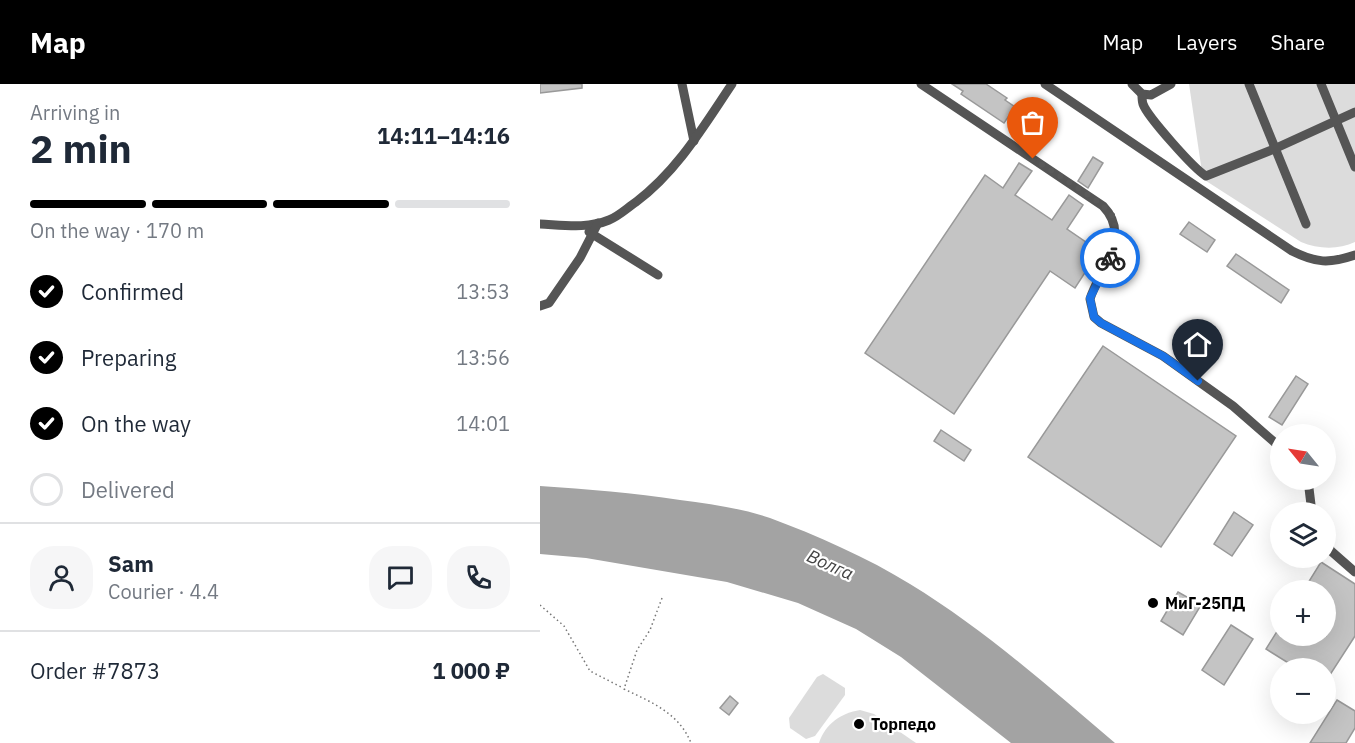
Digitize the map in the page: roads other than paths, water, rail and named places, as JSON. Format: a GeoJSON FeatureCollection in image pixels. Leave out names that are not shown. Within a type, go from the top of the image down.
{"type":"FeatureCollection","features":[{"type":"Feature","properties":{"kind":"street"},"geometry":{"type":"LineString","coordinates":[[682,84],[694,141]]}},
{"type":"Feature","properties":{"kind":"street"},"geometry":{"type":"LineString","coordinates":[[540,224],[583,226],[618,215],[663,179],[680,161],[732,84]]}},
{"type":"Feature","properties":{"kind":"street"},"geometry":{"type":"LineString","coordinates":[[921,84],[1103,206],[1113,216],[1115,234],[1111,257],[1090,298],[1094,317],[1163,356],[1233,406],[1270,438]]}},
{"type":"Feature","properties":{"kind":"street"},"geometry":{"type":"LineString","coordinates":[[1045,84],[1292,251],[1312,261],[1338,261],[1355,255]]}},
{"type":"Feature","properties":{"kind":"street"},"geometry":{"type":"LineString","coordinates":[[1132,84],[1142,94],[1151,95],[1171,84]]}},
{"type":"Feature","properties":{"kind":"street"},"geometry":{"type":"LineString","coordinates":[[1250,84],[1274,149],[1306,224]]}},
{"type":"Feature","properties":{"kind":"street"},"geometry":{"type":"LineString","coordinates":[[1321,84],[1355,167]]}},
{"type":"Feature","properties":{"kind":"street"},"geometry":{"type":"LineString","coordinates":[[1142,94],[1143,105],[1155,121],[1196,169],[1206,176],[1274,149],[1355,112]]}},
{"type":"Feature","properties":{"kind":"street"},"geometry":{"type":"LineString","coordinates":[[540,306],[549,303],[598,223]]}},
{"type":"Feature","properties":{"kind":"street"},"geometry":{"type":"LineString","coordinates":[[583,226],[592,235],[658,275]]}},
{"type":"Feature","properties":{"kind":"street"},"geometry":{"type":"LineString","coordinates":[[1336,555],[1355,572]]}},
{"type":"Feature","properties":{"kind":"water","name":"Волга"},"geometry":{"type":"Polygon","coordinates":[[[540,486],[628,493],[725,507],[770,518],[823,539],[894,574],[937,601],[1016,659],[1115,743],[1011,743],[901,657],[856,629],[798,603],[727,582],[586,558],[540,554],[540,486]]]}},
{"type":"Feature","properties":{"kind":"place","name":"МиГ-25ПД"},"geometry":{"type":"Point","coordinates":[1153,603]}},
{"type":"Feature","properties":{"kind":"place","name":"Торпедо"},"geometry":{"type":"Point","coordinates":[859,724]}}]}
